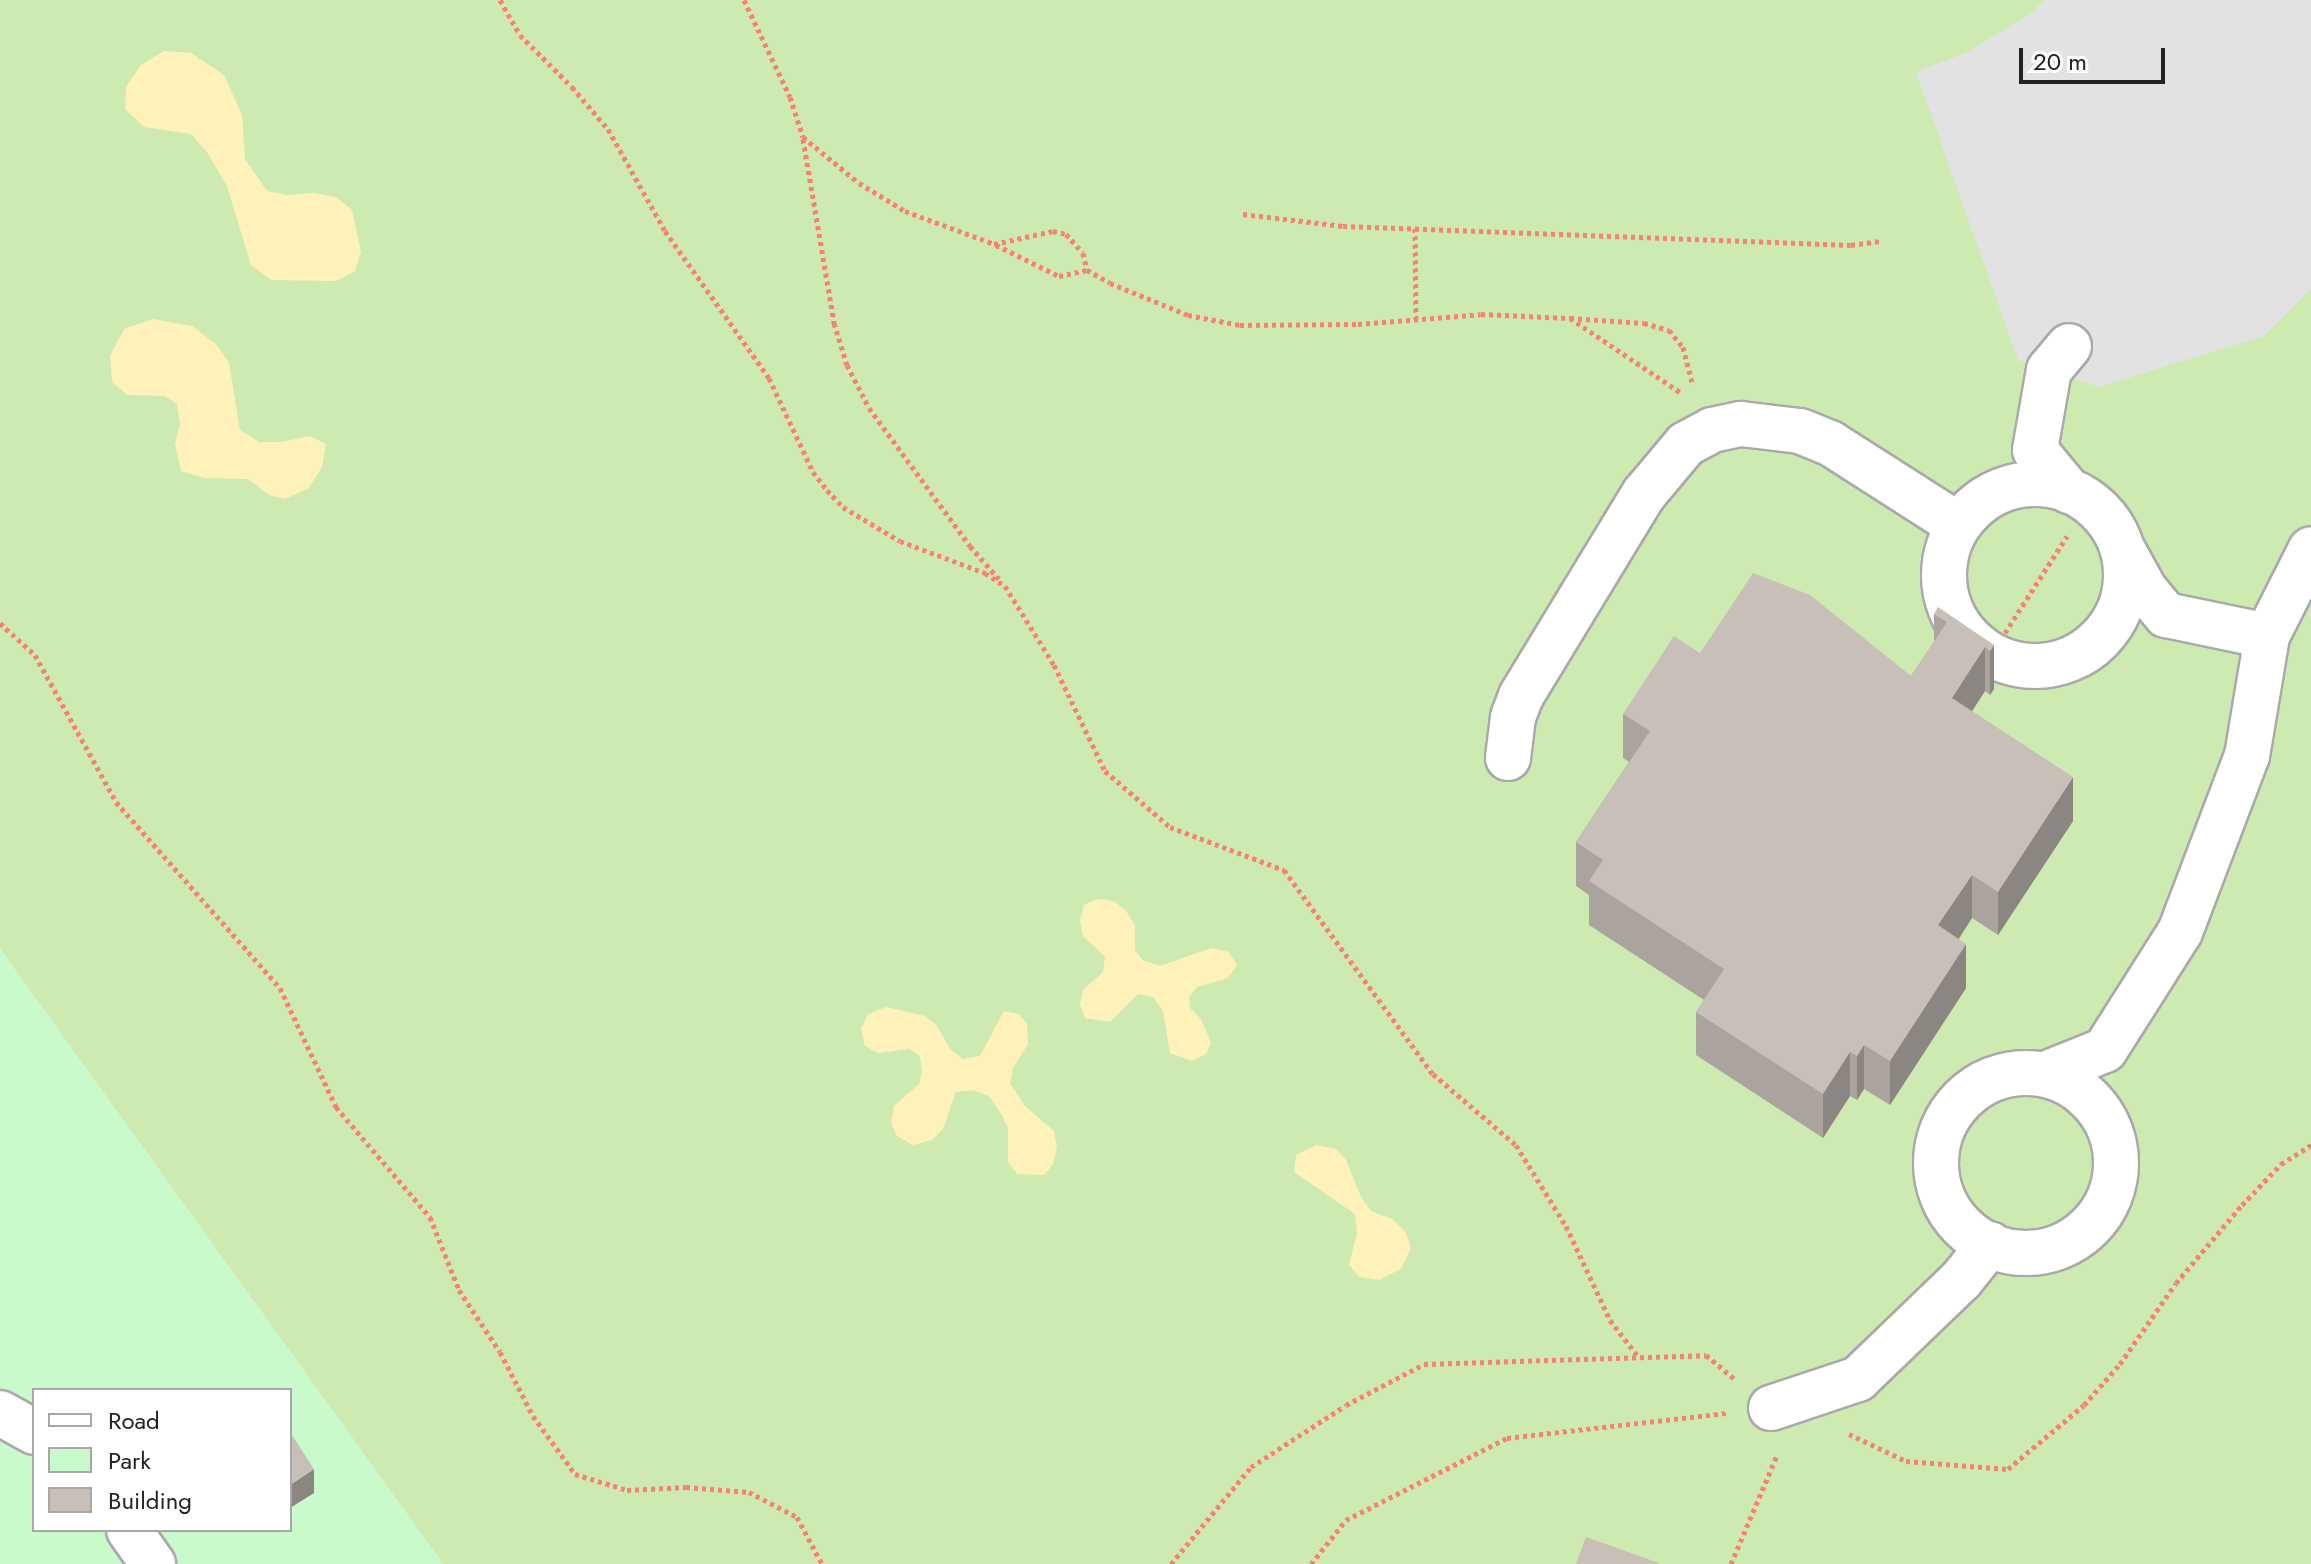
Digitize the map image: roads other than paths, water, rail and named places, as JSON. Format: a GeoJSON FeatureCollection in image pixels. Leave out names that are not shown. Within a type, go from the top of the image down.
{"type":"FeatureCollection","features":[{"type":"Feature","properties":{"kind":"street"},"geometry":{"type":"LineString","coordinates":[[2006,488],[2035,450],[2049,370],[2069,346]]}},
{"type":"Feature","properties":{"kind":"street"},"geometry":{"type":"LineString","coordinates":[[1508,758],[1513,717],[1521,696],[1644,494],[1705,418],[1800,431],[1830,443],[1958,525]]}},
{"type":"Feature","properties":{"kind":"street"},"geometry":{"type":"LineString","coordinates":[[2035,450],[2109,522],[2145,590],[2166,615]]}},
{"type":"Feature","properties":{"kind":"street"},"geometry":{"type":"LineString","coordinates":[[2079,496],[2038,483],[2006,488],[1979,502],[1958,525],[1945,554],[1943,585],[1953,616],[1972,643],[2012,664],[2044,666],[2075,657],[2133,622],[2166,615],[2267,636]]}},
{"type":"Feature","properties":{"kind":"street"},"geometry":{"type":"LineString","coordinates":[[2105,1050],[2048,1073],[2004,1076],[1966,1096],[1947,1120],[1937,1149],[1937,1181],[1948,1210],[1969,1234],[2003,1250],[2034,1253],[2065,1246],[2090,1228],[2109,1202],[2116,1172],[2114,1141],[2102,1091],[2105,1050],[2180,932],[2247,756],[2267,636],[2311,549]]}},
{"type":"Feature","properties":{"kind":"street"},"geometry":{"type":"LineString","coordinates":[[2101,639],[2119,612],[2126,581],[2122,550]]}},
{"type":"Feature","properties":{"kind":"street"},"geometry":{"type":"LineString","coordinates":[[2048,1073],[2091,1099],[2108,1125]]}},
{"type":"Feature","properties":{"kind":"street"},"geometry":{"type":"LineString","coordinates":[[1771,1408],[1858,1379],[1961,1280],[1990,1244]]}},
{"type":"Feature","properties":{"kind":"street"},"geometry":{"type":"LineString","coordinates":[[0,1413],[32,1431]]}},
{"type":"Feature","properties":{"kind":"street"},"geometry":{"type":"LineString","coordinates":[[130,1532],[153,1564]]}}]}
